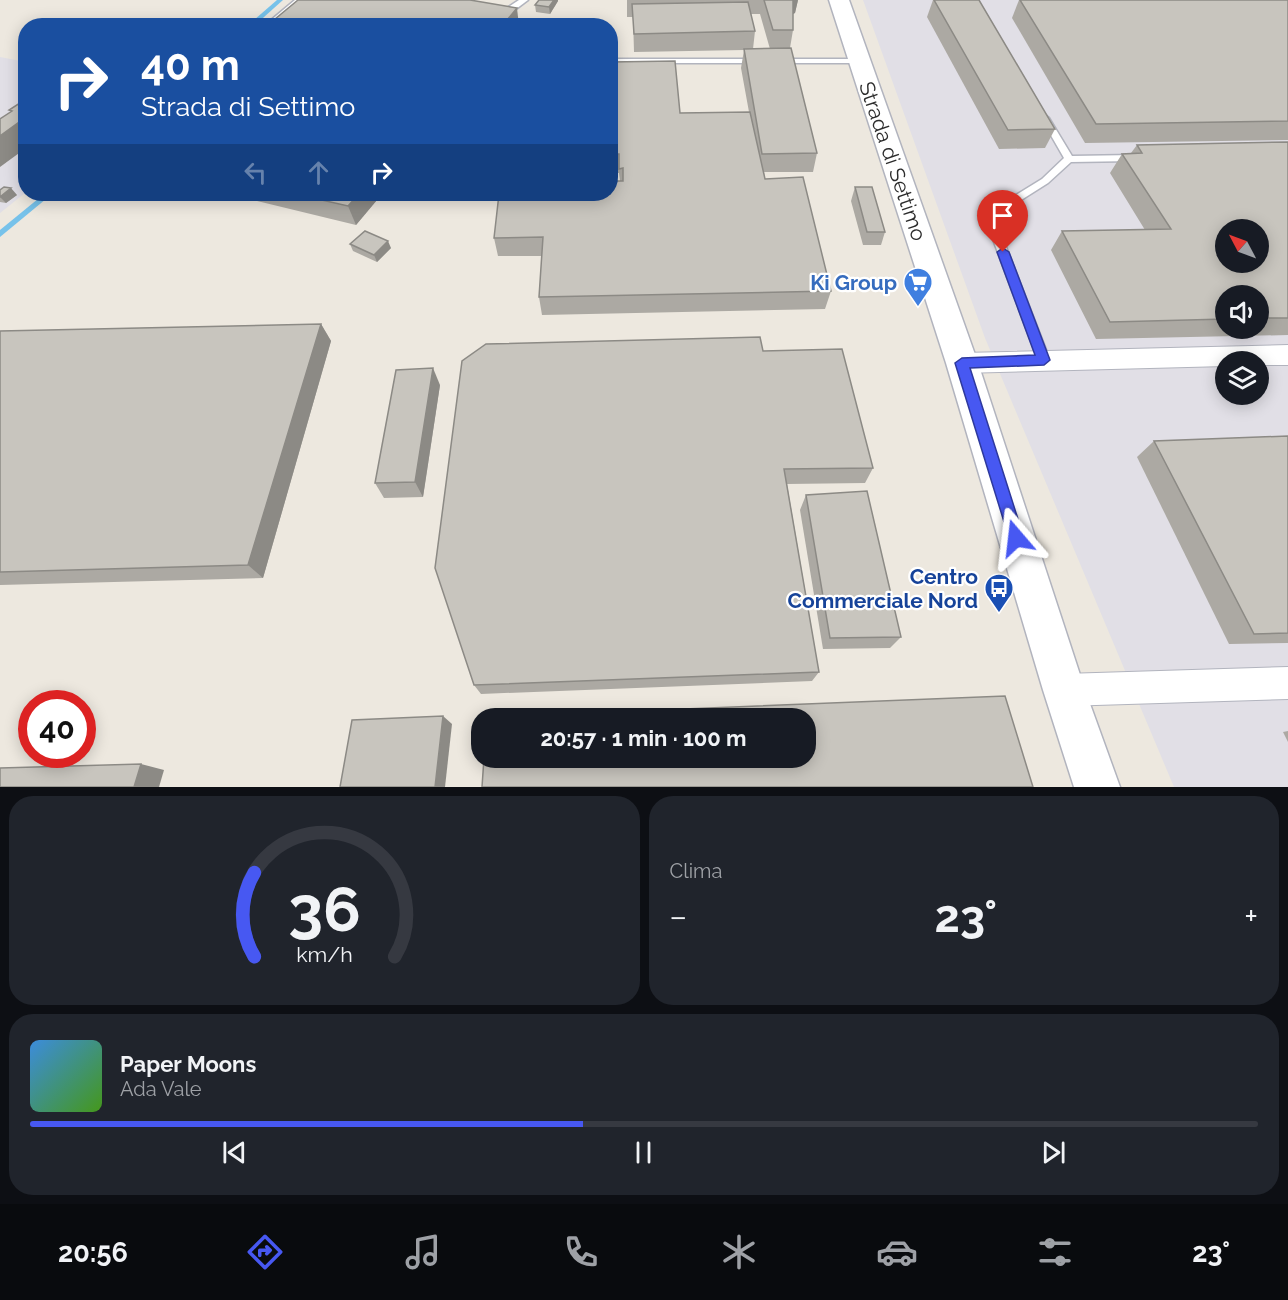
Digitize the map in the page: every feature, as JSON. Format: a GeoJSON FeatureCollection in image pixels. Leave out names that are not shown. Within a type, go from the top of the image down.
{"type":"FeatureCollection","features":[{"type":"Feature","properties":{"kind":"street","name":"Strada di Settimo"},"geometry":{"type":"LineString","coordinates":[[839,0],[962,363],[1096,787]]}},
{"type":"Feature","properties":{"kind":"street"},"geometry":{"type":"LineString","coordinates":[[962,363],[1288,354]]}},
{"type":"Feature","properties":{"kind":"street"},"geometry":{"type":"LineString","coordinates":[[1064,690],[1288,683]]}},
{"type":"Feature","properties":{"kind":"lane"},"geometry":{"type":"LineString","coordinates":[[278,18],[299,0]]}},
{"type":"Feature","properties":{"kind":"lane"},"geometry":{"type":"LineString","coordinates":[[501,16],[518,2]]}},
{"type":"Feature","properties":{"kind":"lane"},"geometry":{"type":"LineString","coordinates":[[618,61],[859,61]]}},
{"type":"Feature","properties":{"kind":"lane"},"geometry":{"type":"LineString","coordinates":[[1040,110],[1069,159]]}},
{"type":"Feature","properties":{"kind":"lane"},"geometry":{"type":"LineString","coordinates":[[1044,360],[996,234],[1014,200],[1045,181],[1069,159],[1149,158]]}},
{"type":"Feature","properties":{"kind":"shaded area"},"geometry":{"type":"Polygon","coordinates":[[[863,0],[1288,0],[1288,787],[1174,787],[985,338],[863,0]]]}},
{"type":"Feature","properties":{"kind":"shaded area"},"geometry":{"type":"Polygon","coordinates":[[[0,57],[18,60],[18,199],[0,213],[0,57]]]}},
{"type":"Feature","properties":{"kind":"building"},"geometry":{"type":"Polygon","coordinates":[[[298,0],[470,0],[517,8],[509,18],[276,18],[298,0]]]}},
{"type":"Feature","properties":{"kind":"building"},"geometry":{"type":"Polygon","coordinates":[[[539,0],[554,0],[549,7],[535,5],[539,0]]]}},
{"type":"Feature","properties":{"kind":"building"},"geometry":{"type":"Polygon","coordinates":[[[764,0],[793,0],[793,30],[773,30],[764,0]]]}},
{"type":"Feature","properties":{"kind":"building"},"geometry":{"type":"Polygon","coordinates":[[[934,0],[979,0],[1055,129],[1008,130],[934,0]]]}},
{"type":"Feature","properties":{"kind":"building"},"geometry":{"type":"Polygon","coordinates":[[[1020,0],[1288,0],[1288,121],[1096,124],[1020,0]]]}},
{"type":"Feature","properties":{"kind":"building"},"geometry":{"type":"Polygon","coordinates":[[[748,2],[755,31],[634,34],[632,4],[748,2]]]}},
{"type":"Feature","properties":{"kind":"building"},"geometry":{"type":"Polygon","coordinates":[[[791,48],[817,153],[762,154],[744,49],[791,48]]]}},
{"type":"Feature","properties":{"kind":"building"},"geometry":{"type":"Polygon","coordinates":[[[675,61],[680,113],[750,112],[765,179],[803,177],[831,291],[539,297],[543,237],[494,238],[498,201],[618,201],[618,181],[623,181],[623,168],[619,169],[618,154],[618,62],[675,61]]]}},
{"type":"Feature","properties":{"kind":"building"},"geometry":{"type":"Polygon","coordinates":[[[18,104],[18,123],[0,136],[0,119],[12,111],[9,110],[18,104]]]}},
{"type":"Feature","properties":{"kind":"building"},"geometry":{"type":"Polygon","coordinates":[[[1288,142],[1288,318],[1269,318],[1269,285],[1215,285],[1215,319],[1110,322],[1062,231],[1171,229],[1122,154],[1142,153],[1137,145],[1288,142]]]}},
{"type":"Feature","properties":{"kind":"building"},"geometry":{"type":"Polygon","coordinates":[[[4,187],[11,188],[0,197],[0,190],[4,187]]]}},
{"type":"Feature","properties":{"kind":"building"},"geometry":{"type":"Polygon","coordinates":[[[855,187],[872,187],[885,232],[867,232],[855,187]]]}},
{"type":"Feature","properties":{"kind":"building"},"geometry":{"type":"Polygon","coordinates":[[[326,201],[353,201],[348,206],[326,201]]]}},
{"type":"Feature","properties":{"kind":"building"},"geometry":{"type":"Polygon","coordinates":[[[365,231],[388,241],[374,255],[350,244],[365,231]]]}},
{"type":"Feature","properties":{"kind":"building"},"geometry":{"type":"Polygon","coordinates":[[[321,324],[248,565],[0,572],[0,331],[321,324]]]}},
{"type":"Feature","properties":{"kind":"building"},"geometry":{"type":"Polygon","coordinates":[[[760,337],[763,351],[842,349],[873,468],[784,469],[819,672],[474,685],[435,568],[462,361],[486,344],[760,337]]]}},
{"type":"Feature","properties":{"kind":"building"},"geometry":{"type":"Polygon","coordinates":[[[433,368],[415,482],[375,483],[396,370],[433,368]]]}},
{"type":"Feature","properties":{"kind":"building"},"geometry":{"type":"Polygon","coordinates":[[[1288,436],[1288,633],[1254,634],[1154,441],[1288,436]]]}},
{"type":"Feature","properties":{"kind":"building"},"geometry":{"type":"Polygon","coordinates":[[[867,491],[901,637],[830,638],[806,495],[867,491]]]}},
{"type":"Feature","properties":{"kind":"building"},"geometry":{"type":"Polygon","coordinates":[[[1005,696],[1033,787],[482,787],[483,768],[816,768],[816,708],[709,708],[1005,696]]]}},
{"type":"Feature","properties":{"kind":"building"},"geometry":{"type":"Polygon","coordinates":[[[443,716],[435,787],[340,787],[352,720],[443,716]]]}},
{"type":"Feature","properties":{"kind":"building"},"geometry":{"type":"Polygon","coordinates":[[[141,764],[134,787],[0,787],[0,768],[96,768],[96,765],[141,764]]]}},
{"type":"Feature","properties":{"kind":"waterway"},"geometry":{"type":"LineString","coordinates":[[259,18],[280,0]]}},
{"type":"Feature","properties":{"kind":"waterway"},"geometry":{"type":"LineString","coordinates":[[0,234],[40,201]]}},
{"type":"Feature","properties":{"kind":"place","name":"Ki Group"},"geometry":{"type":"Point","coordinates":[918,308]}},
{"type":"Feature","properties":{"kind":"place","name":"Centro Commerciale Nord"},"geometry":{"type":"Point","coordinates":[999,614]}},
{"type":"Feature","properties":{"kind":"route"},"geometry":{"type":"LineString","coordinates":[[1003,252],[1044,360],[962,363],[1016,538]]}}]}
